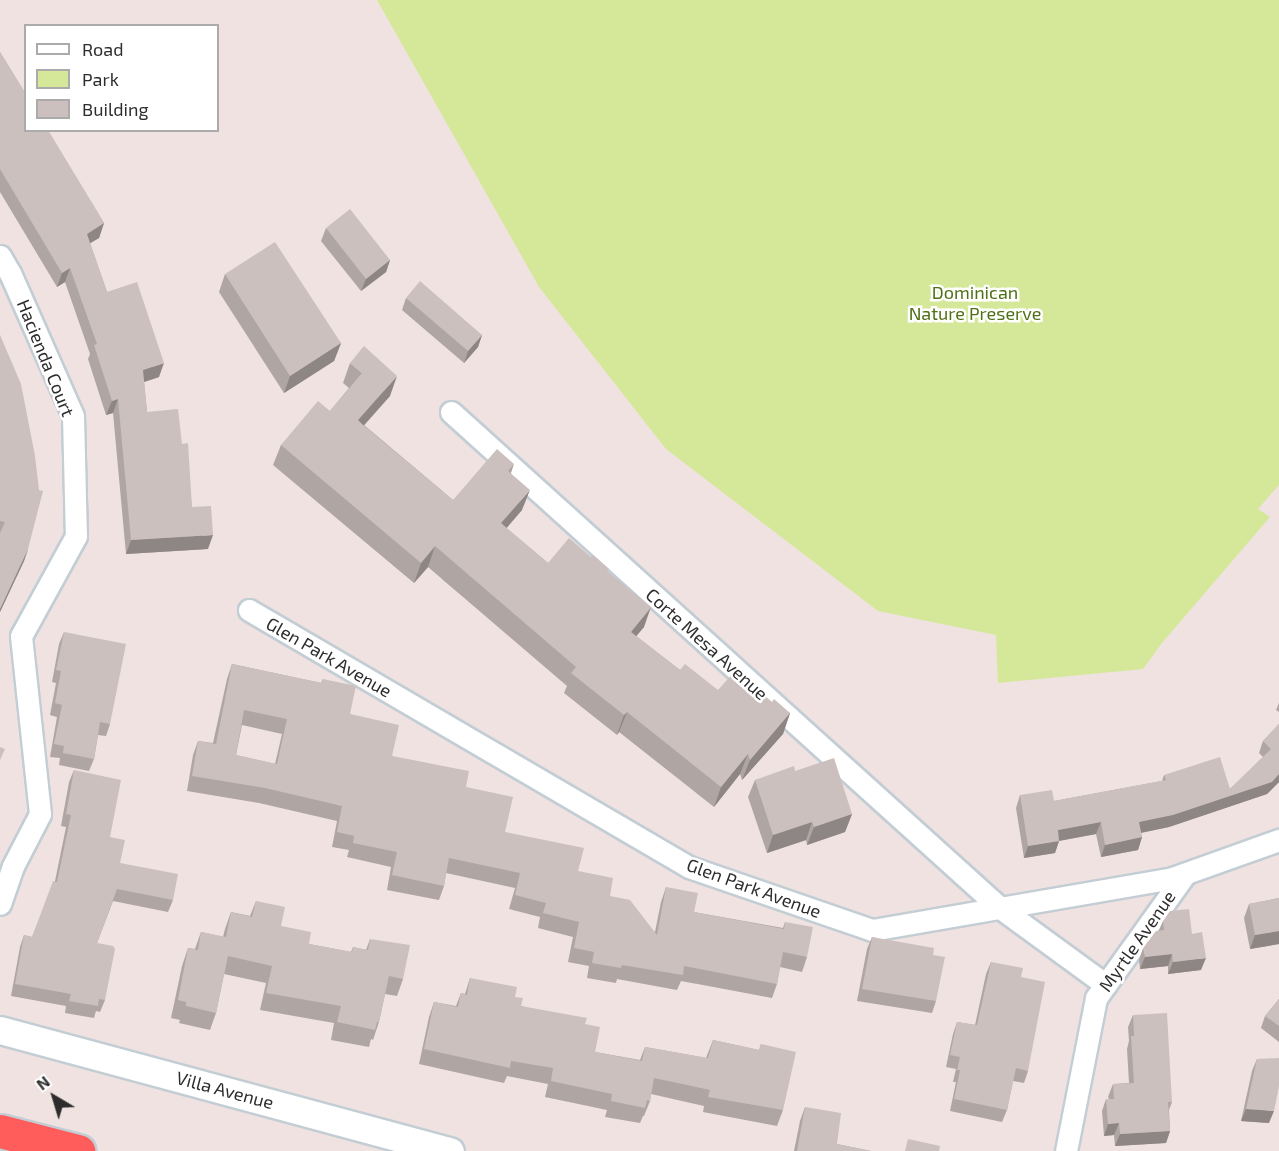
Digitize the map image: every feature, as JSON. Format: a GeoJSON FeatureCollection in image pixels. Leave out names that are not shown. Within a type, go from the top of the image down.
{"type":"FeatureCollection","features":[{"type":"Feature","properties":{"kind":"highway"},"geometry":{"type":"LineString","coordinates":[[0,1131],[78,1151]]}},
{"type":"Feature","properties":{"kind":"street","name":"Hacienda Court"},"geometry":{"type":"LineString","coordinates":[[0,256],[10,273],[73,416],[76,536],[21,636],[40,814],[13,866],[0,904]]}},
{"type":"Feature","properties":{"kind":"street","name":"Corte Mesa Avenue"},"geometry":{"type":"LineString","coordinates":[[451,412],[999,907],[1106,985]]}},
{"type":"Feature","properties":{"kind":"street","name":"Glen Park Avenue"},"geometry":{"type":"LineString","coordinates":[[249,610],[689,867],[872,930],[1172,878],[1279,840]]}},
{"type":"Feature","properties":{"kind":"street","name":"Myrtle Avenue"},"geometry":{"type":"LineString","coordinates":[[1066,1151],[1096,998],[1185,874]]}},
{"type":"Feature","properties":{"kind":"street","name":"Villa Avenue"},"geometry":{"type":"LineString","coordinates":[[0,1030],[450,1151]]}},
{"type":"Feature","properties":{"kind":"green space","name":"Dominican Nature Preserve"},"geometry":{"type":"Polygon","coordinates":[[[377,0],[1279,0],[1279,485],[1258,509],[1270,517],[1162,643],[1143,669],[998,683],[996,635],[878,611],[666,449],[539,287],[377,0]]]}},
{"type":"Feature","properties":{"kind":"building"},"geometry":{"type":"Polygon","coordinates":[[[0,52],[24,91],[24,132],[49,132],[104,223],[87,234],[107,292],[137,282],[164,363],[143,370],[147,412],[178,409],[182,444],[188,443],[192,507],[211,506],[213,535],[131,540],[118,399],[112,401],[94,345],[97,344],[70,268],[62,273],[0,169],[0,52]]]}},
{"type":"Feature","properties":{"kind":"building"},"geometry":{"type":"Polygon","coordinates":[[[350,209],[390,260],[366,279],[326,228],[350,209]]]}},
{"type":"Feature","properties":{"kind":"building"},"geometry":{"type":"Polygon","coordinates":[[[275,242],[341,343],[290,376],[225,274],[275,242]]]}},
{"type":"Feature","properties":{"kind":"building"},"geometry":{"type":"Polygon","coordinates":[[[420,281],[482,335],[468,351],[406,298],[420,281]]]}},
{"type":"Feature","properties":{"kind":"building"},"geometry":{"type":"Polygon","coordinates":[[[0,335],[21,384],[39,490],[43,491],[28,549],[0,609],[0,533],[5,522],[0,521],[0,335]]]}},
{"type":"Feature","properties":{"kind":"building"},"geometry":{"type":"Polygon","coordinates":[[[364,346],[397,376],[358,420],[362,424],[453,500],[497,449],[514,464],[508,471],[530,490],[501,523],[548,563],[569,538],[591,557],[593,555],[609,569],[607,571],[651,607],[631,632],[680,670],[685,664],[718,690],[736,670],[772,702],[774,699],[790,713],[750,760],[748,754],[721,787],[627,712],[624,715],[571,673],[576,667],[435,546],[421,563],[281,445],[318,401],[330,411],[362,373],[350,363],[364,346]]]}},
{"type":"Feature","properties":{"kind":"building"},"geometry":{"type":"Polygon","coordinates":[[[64,632],[126,644],[110,724],[100,722],[94,759],[63,753],[64,746],[54,744],[62,705],[55,703],[61,671],[56,670],[64,632]]]}},
{"type":"Feature","properties":{"kind":"building"},"geometry":{"type":"Polygon","coordinates":[[[232,664],[322,683],[323,679],[356,686],[350,714],[399,725],[392,756],[469,771],[466,787],[513,797],[505,832],[584,848],[578,871],[613,878],[610,896],[630,900],[657,935],[666,887],[698,893],[694,912],[784,929],[785,922],[813,927],[807,957],[783,952],[777,984],[684,966],[683,975],[622,965],[621,968],[592,963],[594,952],[574,948],[579,922],[543,913],[546,903],[515,895],[520,873],[449,858],[444,886],[392,875],[397,852],[353,843],[354,836],[337,832],[342,806],[265,788],[192,776],[198,741],[216,744],[232,664]],[[244,710],[236,755],[277,764],[287,719],[244,710]]]}},
{"type":"Feature","properties":{"kind":"building"},"geometry":{"type":"Polygon","coordinates":[[[1279,724],[1279,774],[1272,782],[1173,815],[1139,822],[1142,837],[1105,845],[1101,822],[1058,830],[1059,841],[1028,846],[1020,795],[1052,790],[1054,801],[1166,780],[1164,775],[1220,757],[1230,789],[1271,749],[1263,741],[1279,724]]]}},
{"type":"Feature","properties":{"kind":"building"},"geometry":{"type":"Polygon","coordinates":[[[0,747],[5,749],[0,760],[0,747]]]}},
{"type":"Feature","properties":{"kind":"building"},"geometry":{"type":"Polygon","coordinates":[[[834,758],[852,814],[814,827],[812,822],[773,835],[755,780],[794,766],[795,771],[834,758]]]}},
{"type":"Feature","properties":{"kind":"building"},"geometry":{"type":"Polygon","coordinates":[[[74,770],[121,780],[110,837],[125,840],[120,863],[178,874],[173,900],[117,889],[97,943],[113,946],[115,949],[105,1000],[99,999],[98,1006],[69,1001],[71,994],[15,984],[24,935],[32,937],[53,881],[57,882],[71,815],[66,814],[74,770]]]}},
{"type":"Feature","properties":{"kind":"building"},"geometry":{"type":"Polygon","coordinates":[[[1279,898],[1279,931],[1255,935],[1249,904],[1279,898]]]}},
{"type":"Feature","properties":{"kind":"building"},"geometry":{"type":"Polygon","coordinates":[[[256,901],[285,907],[281,926],[311,932],[309,944],[352,952],[353,947],[368,950],[370,939],[410,945],[403,979],[389,976],[379,1022],[375,1030],[337,1022],[341,1006],[266,993],[272,966],[228,956],[216,1013],[186,1006],[186,1002],[178,1000],[188,948],[198,950],[201,932],[226,937],[231,912],[252,917],[256,901]]]}},
{"type":"Feature","properties":{"kind":"building"},"geometry":{"type":"Polygon","coordinates":[[[1189,909],[1192,934],[1202,932],[1206,958],[1173,962],[1172,954],[1145,957],[1143,948],[1156,931],[1164,930],[1163,921],[1170,911],[1189,909]]]}},
{"type":"Feature","properties":{"kind":"building"},"geometry":{"type":"Polygon","coordinates":[[[872,937],[934,948],[933,955],[945,957],[936,1001],[862,989],[872,937]]]}},
{"type":"Feature","properties":{"kind":"building"},"geometry":{"type":"Polygon","coordinates":[[[991,962],[1023,968],[1021,977],[1045,982],[1028,1071],[1016,1068],[1007,1110],[954,1099],[960,1070],[957,1070],[960,1057],[950,1055],[957,1022],[977,1025],[991,962]]]}},
{"type":"Feature","properties":{"kind":"building"},"geometry":{"type":"Polygon","coordinates":[[[470,978],[517,987],[515,997],[523,998],[521,1006],[587,1018],[585,1024],[600,1027],[595,1052],[642,1061],[645,1047],[708,1058],[713,1040],[759,1050],[761,1044],[796,1052],[783,1110],[708,1097],[710,1090],[654,1078],[650,1101],[647,1100],[645,1108],[611,1101],[612,1094],[551,1081],[553,1068],[511,1061],[510,1068],[424,1049],[434,1002],[458,1007],[461,993],[467,995],[470,978]]]}},
{"type":"Feature","properties":{"kind":"building"},"geometry":{"type":"Polygon","coordinates":[[[1279,999],[1279,1026],[1265,1016],[1279,999]]]}},
{"type":"Feature","properties":{"kind":"building"},"geometry":{"type":"Polygon","coordinates":[[[1167,1013],[1172,1102],[1168,1102],[1170,1131],[1120,1134],[1119,1123],[1108,1124],[1106,1099],[1114,1099],[1113,1084],[1134,1083],[1131,1036],[1134,1036],[1133,1015],[1167,1013]]]}},
{"type":"Feature","properties":{"kind":"building"},"geometry":{"type":"Polygon","coordinates":[[[1279,1058],[1279,1086],[1274,1111],[1246,1109],[1257,1059],[1279,1058]]]}},
{"type":"Feature","properties":{"kind":"building"},"geometry":{"type":"Polygon","coordinates":[[[805,1107],[841,1113],[837,1144],[871,1151],[797,1151],[805,1107]]]}},
{"type":"Feature","properties":{"kind":"building"},"geometry":{"type":"Polygon","coordinates":[[[908,1139],[940,1146],[939,1151],[905,1151],[908,1139]]]}}]}
